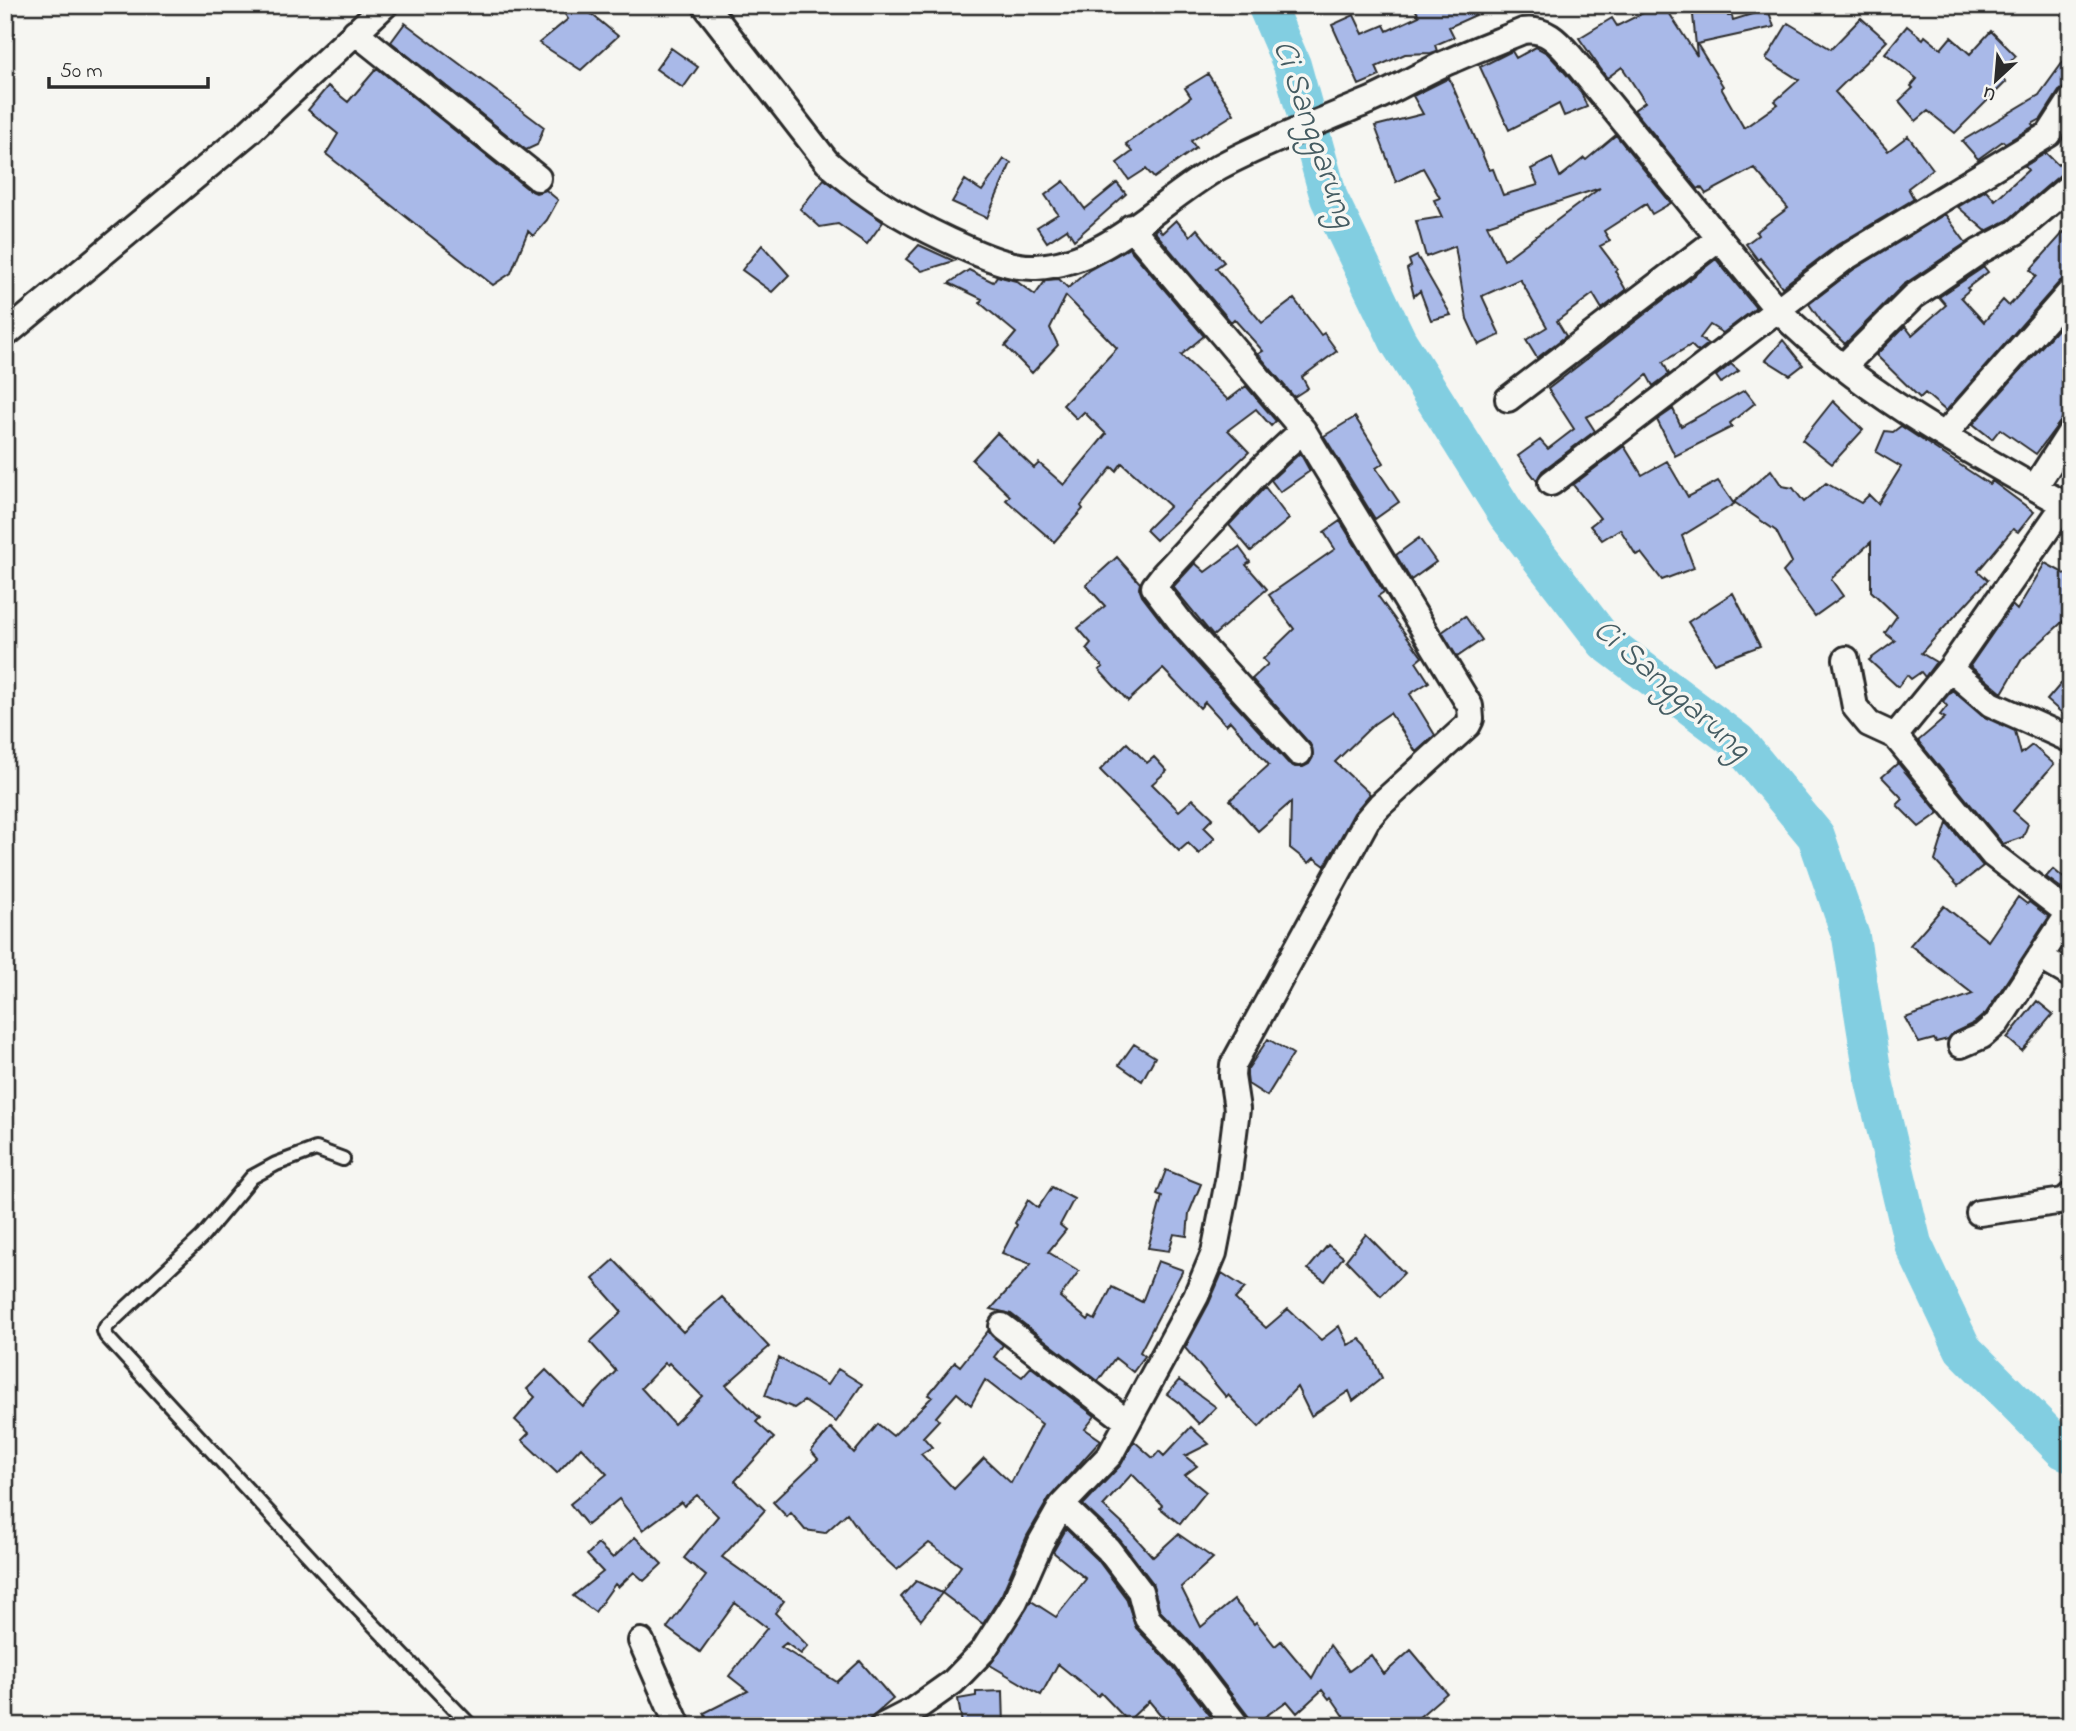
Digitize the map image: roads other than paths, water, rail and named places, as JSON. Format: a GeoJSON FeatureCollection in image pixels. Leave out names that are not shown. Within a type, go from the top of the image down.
{"type":"FeatureCollection","features":[{"type":"Feature","properties":{"kind":"street"},"geometry":{"type":"LineString","coordinates":[[5,335],[249,132],[386,5]]}},
{"type":"Feature","properties":{"kind":"street"},"geometry":{"type":"LineString","coordinates":[[705,5],[827,162],[851,184],[904,219],[988,257],[1014,266],[1035,267],[1080,258],[1100,249],[1201,179],[1237,158],[1379,96],[1450,61],[1523,31],[1544,32],[1572,58],[1776,308],[1806,338],[1895,404],[2068,506],[1950,668],[1895,736]]}},
{"type":"Feature","properties":{"kind":"street"},"geometry":{"type":"LineString","coordinates":[[355,32],[538,178]]}},
{"type":"Feature","properties":{"kind":"street"},"geometry":{"type":"LineString","coordinates":[[1552,483],[1776,308],[1845,258],[2049,134],[2071,100]]}},
{"type":"Feature","properties":{"kind":"street"},"geometry":{"type":"LineString","coordinates":[[1843,368],[1887,320],[1914,296],[1980,251],[2016,232],[2071,185]]}},
{"type":"Feature","properties":{"kind":"street"},"geometry":{"type":"LineString","coordinates":[[883,1726],[912,1711],[953,1682],[983,1651],[1015,1601],[1041,1542],[1062,1505],[1110,1455],[1196,1296],[1214,1253],[1228,1181],[1237,1109],[1233,1065],[1367,820],[1380,804],[1468,725],[1471,719],[1471,706],[1303,430],[1131,227]]}},
{"type":"Feature","properties":{"kind":"street"},"geometry":{"type":"LineString","coordinates":[[1508,399],[1719,238]]}},
{"type":"Feature","properties":{"kind":"street"},"geometry":{"type":"LineString","coordinates":[[1944,435],[2071,291]]}},
{"type":"Feature","properties":{"kind":"street"},"geometry":{"type":"LineString","coordinates":[[1299,752],[1183,625],[1154,587],[1263,467],[1303,430]]}},
{"type":"Feature","properties":{"kind":"street"},"geometry":{"type":"LineString","coordinates":[[2035,487],[2071,431]]}},
{"type":"Feature","properties":{"kind":"street"},"geometry":{"type":"LineString","coordinates":[[1846,659],[1855,707],[1869,724],[1895,736],[1993,855],[2070,911],[1997,1023],[1982,1036],[1961,1045]]}},
{"type":"Feature","properties":{"kind":"street"},"geometry":{"type":"LineString","coordinates":[[1950,668],[1991,704],[2071,740]]}},
{"type":"Feature","properties":{"kind":"street"},"geometry":{"type":"LineString","coordinates":[[2040,957],[2071,975]]}},
{"type":"Feature","properties":{"kind":"street"},"geometry":{"type":"LineString","coordinates":[[1979,1213],[2064,1201],[2071,1195]]}},
{"type":"Feature","properties":{"kind":"street"},"geometry":{"type":"LineString","coordinates":[[1002,1326],[1128,1422]]}},
{"type":"Feature","properties":{"kind":"street"},"geometry":{"type":"LineString","coordinates":[[1062,1505],[1108,1549],[1140,1591],[1147,1618],[1183,1656],[1237,1726]]}},
{"type":"Feature","properties":{"kind":"street"},"geometry":{"type":"LineString","coordinates":[[641,1641],[678,1726]]}},
{"type":"Feature","properties":{"kind":"lane"},"geometry":{"type":"LineString","coordinates":[[343,1159],[316,1149],[276,1164],[252,1177],[202,1237],[104,1331],[340,1590],[471,1726]]}},
{"type":"Feature","properties":{"kind":"waterway","name":"Ci Sanggarung"},"geometry":{"type":"LineString","coordinates":[[1266,5],[1292,65],[1329,198],[1398,341],[1507,515],[1605,642],[1738,742],[1816,836],[1851,937],[1874,1081],[1913,1244],[1963,1349],[2063,1450],[2071,1453]]}}]}
